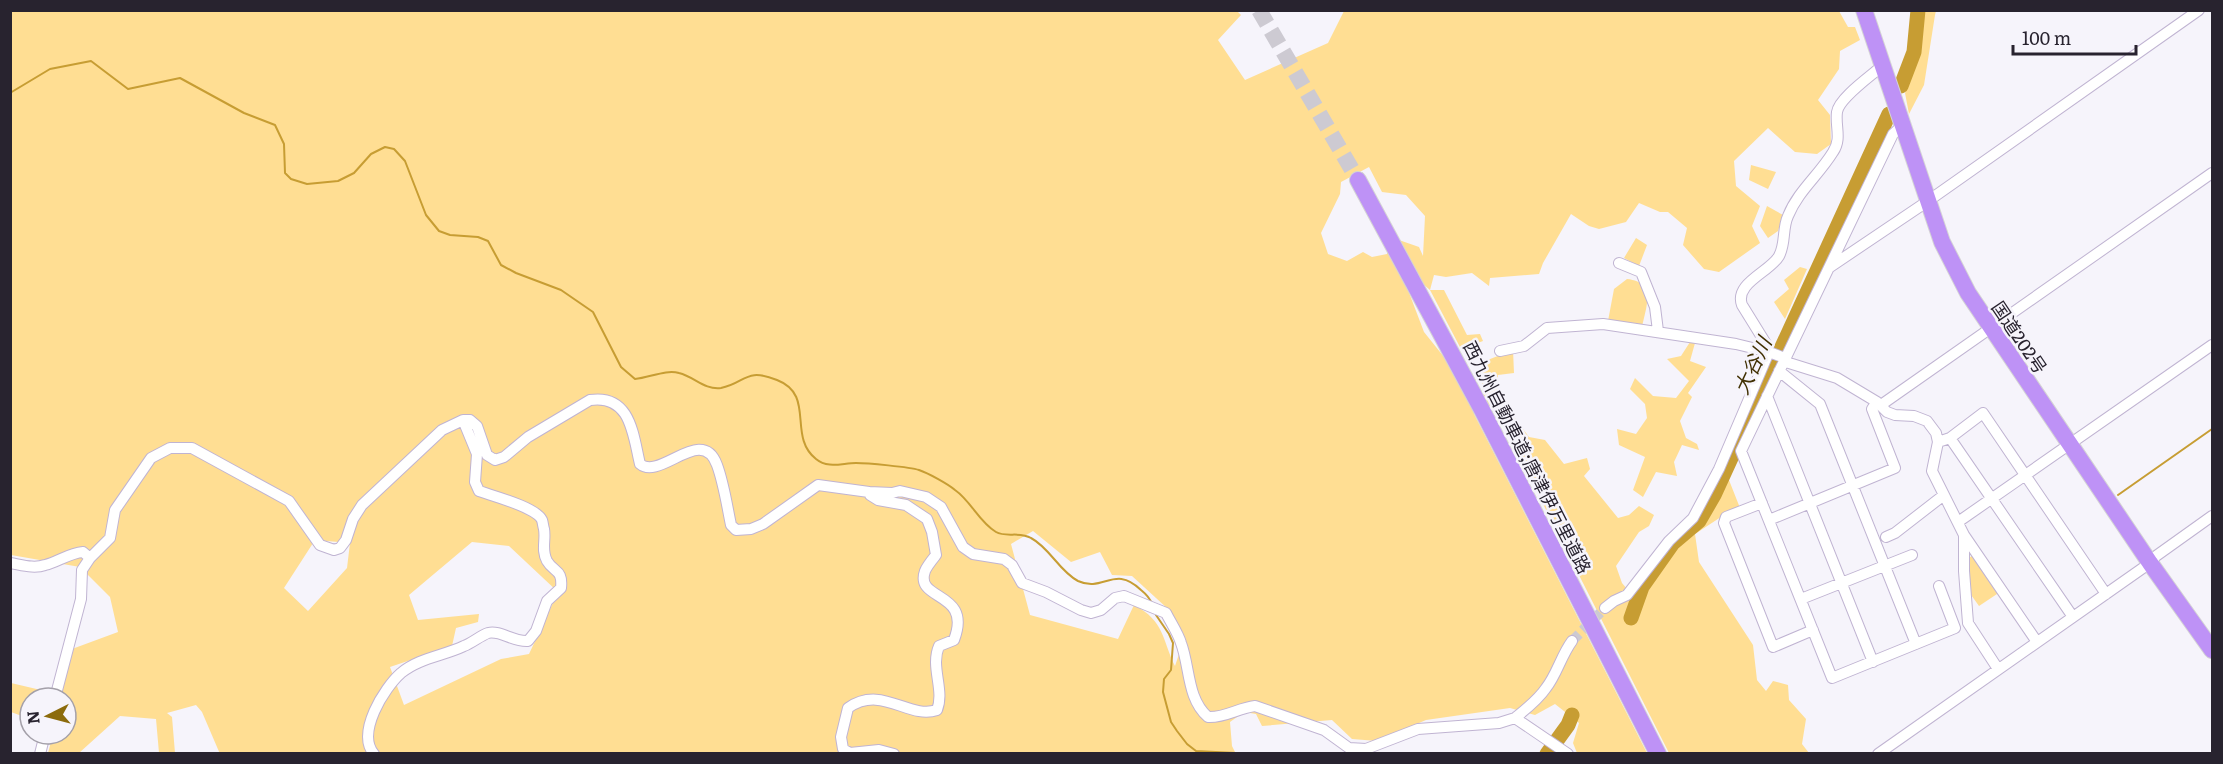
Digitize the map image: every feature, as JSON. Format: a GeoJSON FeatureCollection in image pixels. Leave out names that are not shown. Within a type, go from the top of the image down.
{"type":"FeatureCollection","features":[{"type":"Feature","properties":{"kind":"highway","name":"国道202号"},"geometry":{"type":"LineString","coordinates":[[1864,10],[1902,126],[1953,267],[1990,328],[2212,650]]}},
{"type":"Feature","properties":{"kind":"highway","name":"西九州自動車道;唐津伊万里道路"},"geometry":{"type":"LineString","coordinates":[[1358,180],[1451,350],[1658,753]]}},
{"type":"Feature","properties":{"kind":"street"},"geometry":{"type":"LineString","coordinates":[[1829,268],[2199,10]]}},
{"type":"Feature","properties":{"kind":"street"},"geometry":{"type":"LineString","coordinates":[[1882,66],[1840,103],[1837,112],[1839,137],[1836,149],[1794,202],[1785,223],[1784,241],[1778,258],[1752,280],[1742,293],[1740,300],[1768,347],[1789,363],[1837,378],[1879,403],[1887,412],[1914,416],[1927,421],[1936,433],[1938,442],[1932,471],[1964,535],[2037,642]]}},
{"type":"Feature","properties":{"kind":"street"},"geometry":{"type":"LineString","coordinates":[[1605,608],[1627,595],[1669,541],[1693,518],[1777,355],[1829,268],[1893,134],[1902,126]]}},
{"type":"Feature","properties":{"kind":"street"},"geometry":{"type":"LineString","coordinates":[[1769,520],[1895,468],[1872,409],[2212,173]]}},
{"type":"Feature","properties":{"kind":"street"},"geometry":{"type":"LineString","coordinates":[[1619,263],[1641,272],[1655,308],[1658,332]]}},
{"type":"Feature","properties":{"kind":"street"},"geometry":{"type":"LineString","coordinates":[[1500,351],[1524,346],[1547,327],[1603,324],[1777,355]]}},
{"type":"Feature","properties":{"kind":"street"},"geometry":{"type":"LineString","coordinates":[[1958,522],[2212,345]]}},
{"type":"Feature","properties":{"kind":"street"},"geometry":{"type":"LineString","coordinates":[[1777,355],[1779,371],[1741,451],[1832,678],[1955,628],[1939,586]]}},
{"type":"Feature","properties":{"kind":"street"},"geometry":{"type":"LineString","coordinates":[[1779,371],[1820,404],[1916,644]]}},
{"type":"Feature","properties":{"kind":"street"},"geometry":{"type":"LineString","coordinates":[[1767,396],[1873,662]]}},
{"type":"Feature","properties":{"kind":"street"},"geometry":{"type":"LineString","coordinates":[[58,686],[81,599],[82,570],[90,558],[110,538],[116,510],[151,458],[170,448],[192,448],[289,501],[320,545],[334,550],[340,548],[346,540],[353,519],[362,505],[442,430],[463,420],[470,420],[477,426],[487,455],[495,460],[504,457],[528,437],[590,400],[600,399],[626,412],[631,422],[640,464],[645,468],[652,468],[683,454],[699,450],[710,453],[717,464],[731,525],[736,530],[751,529],[762,524],[818,485],[869,492],[892,493],[900,490],[926,497],[941,507],[963,547],[973,554],[1004,559],[1012,565],[1022,583],[1091,613],[1101,610],[1115,598],[1124,596],[1160,609],[1166,613],[1182,643],[1189,680],[1201,711],[1208,717],[1218,717],[1243,707],[1255,706],[1324,730],[1349,748],[1366,749],[1418,729],[1499,723],[1515,718],[1533,704],[1548,686],[1564,652],[1572,641]]}},
{"type":"Feature","properties":{"kind":"street"},"geometry":{"type":"LineString","coordinates":[[1938,442],[1950,438],[1983,413],[2106,594]]}},
{"type":"Feature","properties":{"kind":"street"},"geometry":{"type":"LineString","coordinates":[[374,753],[371,749],[368,727],[379,701],[400,674],[417,663],[464,646],[489,633],[498,632],[517,642],[528,641],[536,631],[547,600],[561,588],[562,579],[558,570],[548,562],[542,546],[545,533],[542,519],[534,511],[479,491],[475,482],[477,454],[463,420]]}},
{"type":"Feature","properties":{"kind":"street"},"geometry":{"type":"LineString","coordinates":[[1950,438],[2073,617]]}},
{"type":"Feature","properties":{"kind":"street"},"geometry":{"type":"LineString","coordinates":[[869,492],[878,500],[906,506],[927,519],[936,555],[925,572],[925,584],[931,592],[951,602],[956,610],[958,630],[954,640],[939,646],[936,654],[940,702],[937,710],[927,714],[882,699],[856,703],[848,708],[841,737],[843,749],[850,753],[879,750],[894,753]]}},
{"type":"Feature","properties":{"kind":"street"},"geometry":{"type":"LineString","coordinates":[[1886,537],[1944,495]]}},
{"type":"Feature","properties":{"kind":"street"},"geometry":{"type":"LineString","coordinates":[[1762,502],[1726,517],[1724,523],[1773,647],[1813,630]]}},
{"type":"Feature","properties":{"kind":"street"},"geometry":{"type":"LineString","coordinates":[[1878,753],[2150,563],[2156,556],[2212,516]]}},
{"type":"Feature","properties":{"kind":"street"},"geometry":{"type":"LineString","coordinates":[[1964,535],[1968,622],[1998,669]]}},
{"type":"Feature","properties":{"kind":"street"},"geometry":{"type":"LineString","coordinates":[[10,563],[28,567],[44,566],[83,552],[90,558]]}},
{"type":"Feature","properties":{"kind":"street"},"geometry":{"type":"LineString","coordinates":[[1801,599],[1912,555]]}},
{"type":"Feature","properties":{"kind":"street"},"geometry":{"type":"LineString","coordinates":[[1515,718],[1563,750]]}},
{"type":"Feature","properties":{"kind":"shaded area"},"geometry":{"type":"Polygon","coordinates":[[[10,11],[1237,11],[1241,15],[1218,40],[1245,80],[1328,43],[1344,11],[1839,11],[1848,27],[1855,27],[1860,40],[1840,51],[1839,69],[1818,100],[1830,115],[1831,144],[1817,154],[1795,152],[1768,128],[1734,161],[1736,186],[1760,206],[1752,226],[1760,243],[1719,272],[1704,269],[1683,245],[1687,228],[1668,212],[1660,212],[1639,203],[1626,222],[1599,229],[1589,226],[1571,214],[1539,274],[1490,278],[1489,286],[1472,273],[1446,277],[1434,275],[1430,290],[1422,283],[1408,290],[1424,332],[1448,362],[1469,395],[1483,393],[1480,363],[1513,350],[1514,373],[1498,375],[1497,413],[1488,406],[1474,414],[1647,753],[1577,753],[1573,743],[1579,723],[1555,704],[1535,715],[1510,708],[1426,720],[1377,741],[1352,739],[1332,720],[1262,726],[1256,714],[1244,712],[1230,722],[1232,746],[1236,754],[220,754],[202,712],[196,705],[167,713],[172,717],[175,753],[159,753],[156,719],[120,716],[79,753],[48,753],[50,746],[78,746],[78,686],[64,686],[72,649],[118,632],[110,597],[80,567],[11,555],[10,11]],[[1369,167],[1341,182],[1340,194],[1321,233],[1328,254],[1347,261],[1363,252],[1372,257],[1387,254],[1387,247],[1399,240],[1419,247],[1423,256],[1425,216],[1406,195],[1382,192],[1369,167]],[[1033,531],[1011,544],[1030,615],[1118,639],[1134,605],[1157,624],[1175,666],[1184,639],[1168,609],[1132,576],[1112,575],[1100,552],[1071,562],[1033,531]],[[315,540],[284,588],[308,611],[347,568],[350,543],[315,540]],[[472,542],[409,595],[418,620],[479,614],[478,622],[456,628],[452,646],[390,667],[404,705],[501,659],[529,654],[558,592],[509,546],[472,542]]]}},
{"type":"Feature","properties":{"kind":"shaded area"},"geometry":{"type":"Polygon","coordinates":[[[1921,11],[1936,11],[1924,85],[1909,114],[1905,93],[1920,53],[1921,11]]]}},
{"type":"Feature","properties":{"kind":"shaded area"},"geometry":{"type":"Polygon","coordinates":[[[1751,165],[1776,172],[1768,189],[1749,180],[1751,165]]]}},
{"type":"Feature","properties":{"kind":"shaded area"},"geometry":{"type":"Polygon","coordinates":[[[1767,206],[1783,215],[1778,231],[1768,238],[1760,226],[1767,206]]]}},
{"type":"Feature","properties":{"kind":"shaded area"},"geometry":{"type":"Polygon","coordinates":[[[1636,238],[1647,245],[1639,266],[1624,258],[1636,238]]]}},
{"type":"Feature","properties":{"kind":"shaded area"},"geometry":{"type":"Polygon","coordinates":[[[1800,267],[1807,269],[1785,319],[1774,302],[1789,289],[1784,280],[1800,267]]]}},
{"type":"Feature","properties":{"kind":"shaded area"},"geometry":{"type":"Polygon","coordinates":[[[1627,279],[1643,285],[1646,290],[1647,304],[1642,327],[1608,321],[1614,289],[1627,279]]]}},
{"type":"Feature","properties":{"kind":"shaded area"},"geometry":{"type":"Polygon","coordinates":[[[1430,290],[1444,290],[1467,335],[1480,334],[1483,341],[1461,349],[1430,290]]]}},
{"type":"Feature","properties":{"kind":"shaded area"},"geometry":{"type":"Polygon","coordinates":[[[1690,342],[1695,343],[1690,361],[1706,367],[1688,393],[1692,397],[1680,421],[1686,438],[1697,444],[1699,450],[1682,445],[1674,462],[1677,476],[1656,472],[1643,497],[1633,490],[1645,457],[1619,445],[1617,429],[1636,434],[1647,418],[1645,404],[1630,389],[1635,378],[1653,396],[1676,398],[1689,381],[1667,359],[1681,356],[1690,342]]]}},
{"type":"Feature","properties":{"kind":"shaded area"},"geometry":{"type":"Polygon","coordinates":[[[1497,413],[1511,413],[1529,437],[1545,440],[1564,464],[1587,458],[1590,469],[1584,476],[1618,518],[1629,515],[1639,506],[1654,515],[1649,526],[1639,532],[1616,566],[1622,583],[1638,602],[1674,548],[1695,534],[1699,562],[1753,645],[1757,680],[1766,691],[1773,681],[1788,685],[1789,700],[1806,719],[1802,744],[1809,753],[1669,753],[1497,413]]]}},
{"type":"Feature","properties":{"kind":"shaded area"},"geometry":{"type":"Polygon","coordinates":[[[1727,475],[1740,508],[1724,515],[1695,534],[1727,475]]]}},
{"type":"Feature","properties":{"kind":"shaded area"},"geometry":{"type":"Polygon","coordinates":[[[1974,554],[2000,592],[1979,606],[1969,592],[1968,559],[1974,554]]]}},
{"type":"Feature","properties":{"kind":"shaded area"},"geometry":{"type":"Polygon","coordinates":[[[11,683],[24,686],[18,686],[18,715],[11,712],[11,683]]]}},
{"type":"Feature","properties":{"kind":"waterway","name":"大谷川"},"geometry":{"type":"LineString","coordinates":[[1901,86],[1914,52],[1918,10]]}},
{"type":"Feature","properties":{"kind":"waterway"},"geometry":{"type":"LineString","coordinates":[[10,93],[50,69],[91,61],[128,89],[180,78],[244,113],[275,125],[284,144],[285,173],[291,179],[307,184],[338,181],[354,173],[371,154],[385,147],[394,149],[405,161],[426,215],[439,231],[450,235],[478,237],[488,241],[501,265],[561,290],[593,312],[621,367],[635,379],[674,372],[715,388],[729,386],[746,377],[758,375],[777,380],[789,387],[795,395],[799,406],[803,439],[808,450],[821,462],[830,465],[878,464],[923,471],[961,495],[985,523],[996,532],[1027,536],[1038,542],[1071,577],[1087,584],[1123,579],[1143,592],[1152,604]]}},
{"type":"Feature","properties":{"kind":"waterway","name":"大谷川"},"geometry":{"type":"LineString","coordinates":[[1631,618],[1642,587],[1673,543],[1699,521],[1714,495],[1889,114]]}},
{"type":"Feature","properties":{"kind":"waterway"},"geometry":{"type":"LineString","coordinates":[[2118,495],[2212,429]]}},
{"type":"Feature","properties":{"kind":"waterway"},"geometry":{"type":"LineString","coordinates":[[1156,615],[1173,643],[1171,670],[1164,679],[1163,692],[1171,722],[1177,731],[1196,751],[1255,754]]}},
{"type":"Feature","properties":{"kind":"waterway","name":"大谷川"},"geometry":{"type":"LineString","coordinates":[[1547,754],[1568,725],[1572,715]]}},
{"type":"Feature","properties":{"kind":"tunnel"},"geometry":{"type":"LineString","coordinates":[[1259,10],[1358,180]]}},
{"type":"Feature","properties":{"kind":"tunnel"},"geometry":{"type":"LineString","coordinates":[[1572,641],[1605,608]]}}]}
